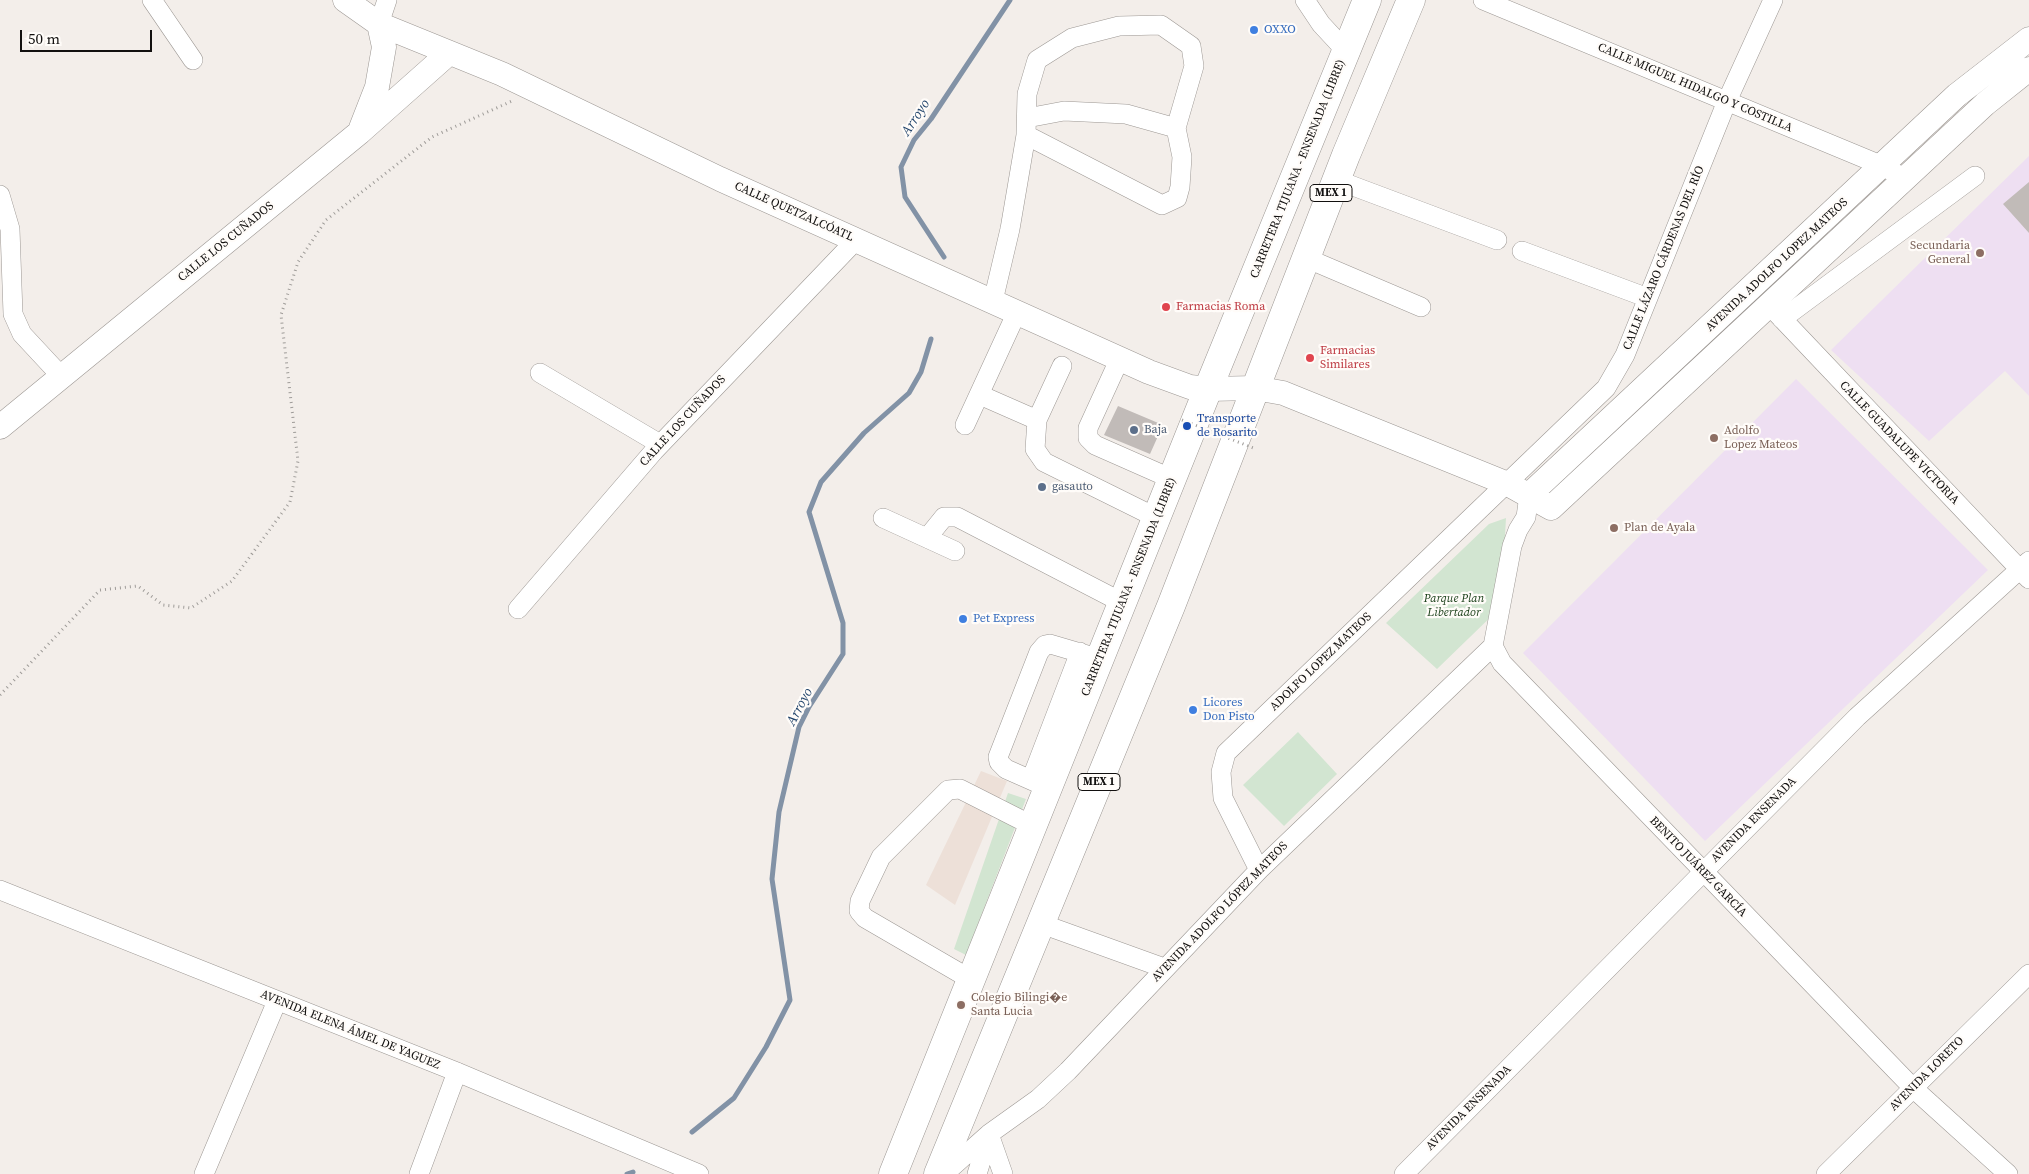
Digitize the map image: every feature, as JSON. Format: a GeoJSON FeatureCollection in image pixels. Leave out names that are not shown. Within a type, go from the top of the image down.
{"type":"FeatureCollection","features":[{"type":"Feature","properties":{"kind":"highway","name":"CARRETERA TIJUANA - ENSENADA (LIBRE)"},"geometry":{"type":"LineString","coordinates":[[893,1174],[1032,826],[1040,784],[1090,656],[1124,602],[1208,389],[1367,0]]}},
{"type":"Feature","properties":{"kind":"highway","name":"MEX 1"},"geometry":{"type":"LineString","coordinates":[[938,1174],[1171,606],[1306,258],[1411,0]]}},
{"type":"Feature","properties":{"kind":"main road","name":"CALLE QUETZALCÓATL"},"geometry":{"type":"LineString","coordinates":[[345,0],[379,24],[534,90],[720,179],[1176,383],[1208,389],[1255,388]]}},
{"type":"Feature","properties":{"kind":"main road"},"geometry":{"type":"LineString","coordinates":[[360,132],[377,87],[384,47],[379,24]]}},
{"type":"Feature","properties":{"kind":"main road","name":"AVENIDA ADOLFO LOPEZ MATEOS"},"geometry":{"type":"LineString","coordinates":[[1528,506],[1957,94],[2029,39]]}},
{"type":"Feature","properties":{"kind":"main road","name":"CALLE LOS CUÑADOS"},"geometry":{"type":"LineString","coordinates":[[0,427],[360,132],[449,53]]}},
{"type":"Feature","properties":{"kind":"main road","name":"AVENIDA ADOLFO LOPEZ MATEOS"},"geometry":{"type":"LineString","coordinates":[[1528,506],[1552,508],[1776,313],[1906,179],[1985,104],[2029,69]]}},
{"type":"Feature","properties":{"kind":"main road"},"geometry":{"type":"LineString","coordinates":[[1255,388],[1283,393],[1508,484],[1528,506]]}},
{"type":"Feature","properties":{"kind":"street"},"geometry":{"type":"LineString","coordinates":[[152,0],[193,60]]}},
{"type":"Feature","properties":{"kind":"street"},"geometry":{"type":"LineString","coordinates":[[379,24],[387,0]]}},
{"type":"Feature","properties":{"kind":"street"},"geometry":{"type":"LineString","coordinates":[[1305,0],[1321,24],[1346,51]]}},
{"type":"Feature","properties":{"kind":"street","name":"CALLE MIGUEL HIDALGO Y COSTILLA"},"geometry":{"type":"LineString","coordinates":[[1483,0],[1882,166],[1906,179]]}},
{"type":"Feature","properties":{"kind":"street","name":"CALLE LÁZARO CÁRDENAS DEL RÍO"},"geometry":{"type":"LineString","coordinates":[[1508,484],[1606,388],[1625,355],[1727,101],[1773,0]]}},
{"type":"Feature","properties":{"kind":"street"},"geometry":{"type":"LineString","coordinates":[[993,301],[1010,229],[1026,126],[1027,94],[1037,60],[1072,38],[1119,26],[1161,25],[1191,46],[1194,66],[1176,128],[1182,157],[1180,187],[1177,198],[1162,205],[1026,126]]}},
{"type":"Feature","properties":{"kind":"street"},"geometry":{"type":"LineString","coordinates":[[1026,126],[1064,111],[1126,114],[1176,128]]}},
{"type":"Feature","properties":{"kind":"street"},"geometry":{"type":"LineString","coordinates":[[1776,313],[1976,176]]}},
{"type":"Feature","properties":{"kind":"street"},"geometry":{"type":"LineString","coordinates":[[1337,180],[1498,240]]}},
{"type":"Feature","properties":{"kind":"street"},"geometry":{"type":"LineString","coordinates":[[0,195],[10,228],[13,314],[22,334],[62,377]]}},
{"type":"Feature","properties":{"kind":"street","name":"CALLE LOS CUÑADOS"},"geometry":{"type":"LineString","coordinates":[[518,609],[660,444],[856,240]]}},
{"type":"Feature","properties":{"kind":"street"},"geometry":{"type":"LineString","coordinates":[[1522,252],[1648,298]]}},
{"type":"Feature","properties":{"kind":"street"},"geometry":{"type":"LineString","coordinates":[[1306,258],[1421,307]]}},
{"type":"Feature","properties":{"kind":"street"},"geometry":{"type":"LineString","coordinates":[[965,425],[1017,312]]}},
{"type":"Feature","properties":{"kind":"street","name":"CALLE GUADALUPE VICTORIA"},"geometry":{"type":"LineString","coordinates":[[1776,313],[2026,570]]}},
{"type":"Feature","properties":{"kind":"street"},"geometry":{"type":"LineString","coordinates":[[1120,358],[1088,428],[1088,438],[1095,445],[1172,480]]}},
{"type":"Feature","properties":{"kind":"street"},"geometry":{"type":"LineString","coordinates":[[1062,366],[1037,420],[1035,448],[1044,462],[1157,518]]}},
{"type":"Feature","properties":{"kind":"street"},"geometry":{"type":"LineString","coordinates":[[540,373],[660,444]]}},
{"type":"Feature","properties":{"kind":"street"},"geometry":{"type":"LineString","coordinates":[[980,395],[1037,420]]}},
{"type":"Feature","properties":{"kind":"street","name":"ADOLFO LOPEZ MATEOS"},"geometry":{"type":"LineString","coordinates":[[1259,870],[1223,798],[1221,772],[1226,753],[1508,484]]}},
{"type":"Feature","properties":{"kind":"street"},"geometry":{"type":"LineString","coordinates":[[1493,646],[1512,546],[1528,506]]}},
{"type":"Feature","properties":{"kind":"street"},"geometry":{"type":"LineString","coordinates":[[927,538],[944,517],[957,517],[1124,602]]}},
{"type":"Feature","properties":{"kind":"street"},"geometry":{"type":"LineString","coordinates":[[883,518],[955,551]]}},
{"type":"Feature","properties":{"kind":"street","name":"AVENIDA ENSENADA"},"geometry":{"type":"LineString","coordinates":[[1404,1174],[1857,717],[2026,570]]}},
{"type":"Feature","properties":{"kind":"street"},"geometry":{"type":"LineString","coordinates":[[1040,784],[1001,766],[998,752],[1041,648],[1050,644],[1090,656]]}},
{"type":"Feature","properties":{"kind":"street","name":"AVENIDA ADOLFO LÓPEZ MATEOS"},"geometry":{"type":"LineString","coordinates":[[944,1174],[989,1134],[1038,1099],[1068,1071],[1259,870],[1493,646]]}},
{"type":"Feature","properties":{"kind":"street","name":"BENITO JUÁREZ GARCÍA"},"geometry":{"type":"LineString","coordinates":[[1493,646],[1502,663],[1913,1088],[2008,1174]]}},
{"type":"Feature","properties":{"kind":"street"},"geometry":{"type":"LineString","coordinates":[[970,979],[865,918],[859,911],[860,901],[881,857],[948,790],[960,789],[1032,826]]}},
{"type":"Feature","properties":{"kind":"street","name":"AVENIDA ELENA ÁMEL DE YAGUEZ"},"geometry":{"type":"LineString","coordinates":[[0,890],[457,1072],[699,1174]]}},
{"type":"Feature","properties":{"kind":"street"},"geometry":{"type":"LineString","coordinates":[[1042,924],[1164,968]]}},
{"type":"Feature","properties":{"kind":"street","name":"AVENIDA LORETO"},"geometry":{"type":"LineString","coordinates":[[1826,1174],[2029,974]]}},
{"type":"Feature","properties":{"kind":"street"},"geometry":{"type":"LineString","coordinates":[[204,1174],[276,1001]]}},
{"type":"Feature","properties":{"kind":"street"},"geometry":{"type":"LineString","coordinates":[[419,1174],[457,1072]]}},
{"type":"Feature","properties":{"kind":"street"},"geometry":{"type":"LineString","coordinates":[[976,1174],[989,1134]]}},
{"type":"Feature","properties":{"kind":"street"},"geometry":{"type":"LineString","coordinates":[[989,1134],[1003,1174]]}},
{"type":"Feature","properties":{"kind":"path"},"geometry":{"type":"LineString","coordinates":[[0,695],[100,590],[138,586],[163,605],[191,608],[232,581],[290,502],[292,494],[298,461],[281,315],[298,262],[326,220],[432,137],[534,90]]}},
{"type":"Feature","properties":{"kind":"path"},"geometry":{"type":"LineString","coordinates":[[1182,420],[1256,449]]}},
{"type":"Feature","properties":{"kind":"shaded area","name":"Secundaria General"},"geometry":{"type":"Polygon","coordinates":[[[2029,156],[2029,396],[2005,371],[1929,441],[1831,350],[2029,156]]]}},
{"type":"Feature","properties":{"kind":"shaded area"},"geometry":{"type":"Polygon","coordinates":[[[1796,379],[1988,570],[1705,841],[1523,653],[1796,379]]]}},
{"type":"Feature","properties":{"kind":"shaded area"},"geometry":{"type":"Polygon","coordinates":[[[981,771],[1007,781],[955,905],[926,885],[981,771]]]}},
{"type":"Feature","properties":{"kind":"green space","name":"Parque Plan Libertador"},"geometry":{"type":"Polygon","coordinates":[[[1506,518],[1501,607],[1437,669],[1386,623],[1489,524],[1506,518]]]}},
{"type":"Feature","properties":{"kind":"green space"},"geometry":{"type":"Polygon","coordinates":[[[1298,732],[1337,774],[1284,826],[1243,785],[1298,732]]]}},
{"type":"Feature","properties":{"kind":"green space"},"geometry":{"type":"Polygon","coordinates":[[[1008,793],[1026,799],[966,955],[954,949],[1008,793]]]}},
{"type":"Feature","properties":{"kind":"building"},"geometry":{"type":"Polygon","coordinates":[[[2029,182],[2029,233],[2003,204],[2029,182]]]}},
{"type":"Feature","properties":{"kind":"building","name":"Baja"},"geometry":{"type":"Polygon","coordinates":[[[1118,406],[1163,425],[1150,454],[1104,435],[1118,406]]]}},
{"type":"Feature","properties":{"kind":"waterway","name":"Arroyo"},"geometry":{"type":"LineString","coordinates":[[944,257],[905,197],[901,167],[914,140],[931,119],[1010,0]]}},
{"type":"Feature","properties":{"kind":"waterway","name":"Arroyo"},"geometry":{"type":"LineString","coordinates":[[692,1132],[734,1098],[766,1047],[790,1000],[772,879],[779,812],[799,727],[809,707],[843,654],[843,623],[809,512],[821,482],[864,433],[909,393],[921,372],[931,339]]}},
{"type":"Feature","properties":{"kind":"waterway","name":"Arroyo"},"geometry":{"type":"LineString","coordinates":[[627,1174],[633,1172]]}},
{"type":"Feature","properties":{"kind":"place","name":"OXXO"},"geometry":{"type":"Point","coordinates":[1254,30]}},
{"type":"Feature","properties":{"kind":"place","name":"Secundaria General"},"geometry":{"type":"Point","coordinates":[1980,253]}},
{"type":"Feature","properties":{"kind":"place","name":"Farmacias Roma"},"geometry":{"type":"Point","coordinates":[1166,307]}},
{"type":"Feature","properties":{"kind":"place","name":"Farmacias Similares"},"geometry":{"type":"Point","coordinates":[1310,358]}},
{"type":"Feature","properties":{"kind":"place","name":"Transporte de Rosarito"},"geometry":{"type":"Point","coordinates":[1187,426]}},
{"type":"Feature","properties":{"kind":"place","name":"Baja"},"geometry":{"type":"Point","coordinates":[1134,430]}},
{"type":"Feature","properties":{"kind":"place","name":"Adolfo Lopez Mateos"},"geometry":{"type":"Point","coordinates":[1714,438]}},
{"type":"Feature","properties":{"kind":"place","name":"gasauto"},"geometry":{"type":"Point","coordinates":[1042,487]}},
{"type":"Feature","properties":{"kind":"place","name":"Plan de Ayala"},"geometry":{"type":"Point","coordinates":[1614,528]}},
{"type":"Feature","properties":{"kind":"place","name":"Pet Express"},"geometry":{"type":"Point","coordinates":[963,619]}},
{"type":"Feature","properties":{"kind":"place","name":"Licores Don Pisto"},"geometry":{"type":"Point","coordinates":[1193,710]}},
{"type":"Feature","properties":{"kind":"place","name":"Colegio Bilingi�e Santa Lucia"},"geometry":{"type":"Point","coordinates":[961,1005]}}]}
